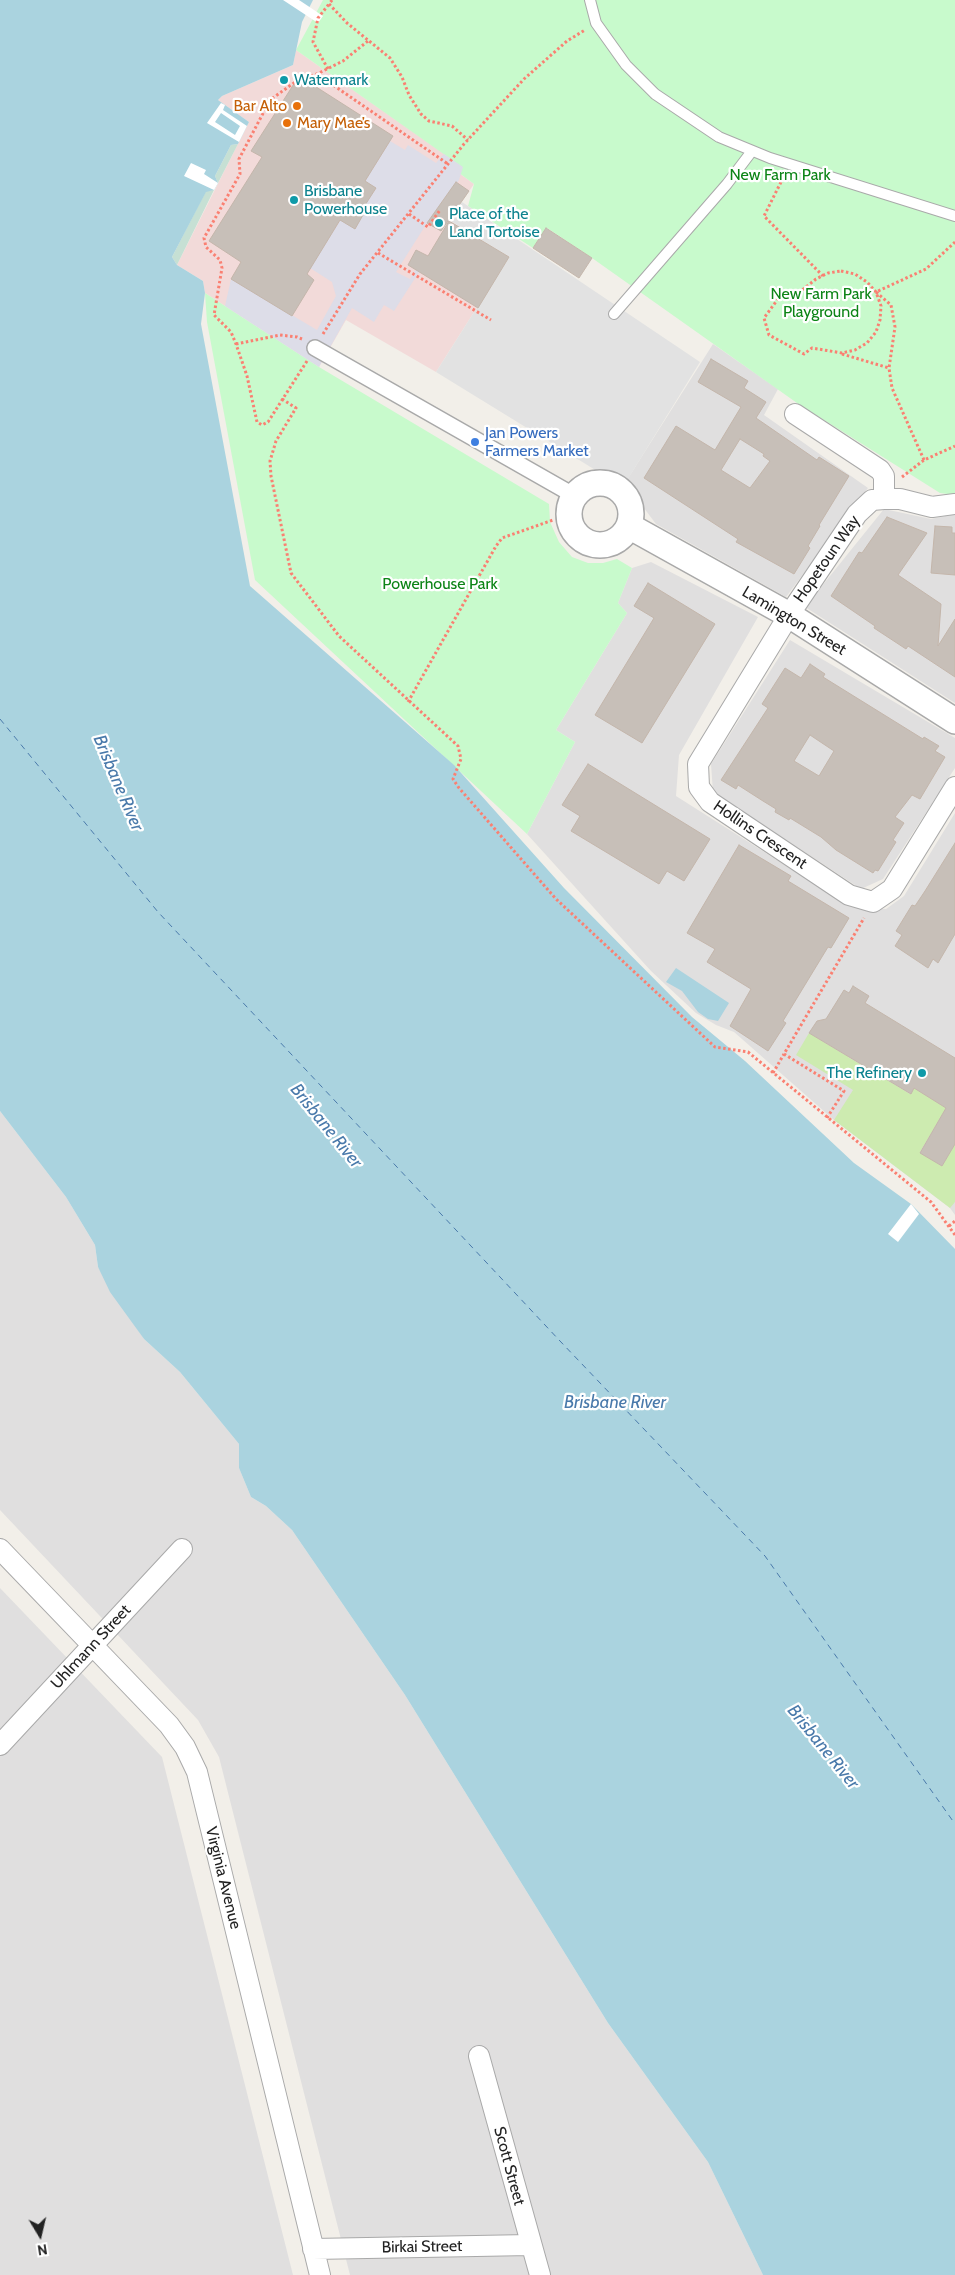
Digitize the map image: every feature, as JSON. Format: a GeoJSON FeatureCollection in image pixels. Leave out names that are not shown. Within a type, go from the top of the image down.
{"type":"FeatureCollection","features":[{"type":"Feature","properties":{"kind":"street"},"geometry":{"type":"LineString","coordinates":[[315,348],[575,496]]}},
{"type":"Feature","properties":{"kind":"street"},"geometry":{"type":"LineString","coordinates":[[795,414],[880,470],[884,476],[884,499]]}},
{"type":"Feature","properties":{"kind":"street"},"geometry":{"type":"LineString","coordinates":[[592,484],[611,485],[627,497],[632,517],[629,526],[615,541],[605,545],[594,545],[585,541],[577,534],[569,515],[570,505],[575,496],[592,484]]}},
{"type":"Feature","properties":{"kind":"street","name":"Hopetoun Way"},"geometry":{"type":"LineString","coordinates":[[788,615],[857,514],[872,500],[900,499],[932,507],[955,504]]}},
{"type":"Feature","properties":{"kind":"street","name":"Lamington Street"},"geometry":{"type":"LineString","coordinates":[[629,526],[788,615],[955,721]]}},
{"type":"Feature","properties":{"kind":"street","name":"Hollins Crescent"},"geometry":{"type":"LineString","coordinates":[[788,615],[698,764],[699,787],[710,802],[849,895],[873,902]]}},
{"type":"Feature","properties":{"kind":"street"},"geometry":{"type":"LineString","coordinates":[[873,902],[892,889],[955,787]]}},
{"type":"Feature","properties":{"kind":"street","name":"Uhlmann Street"},"geometry":{"type":"LineString","coordinates":[[0,1745],[182,1548]]}},
{"type":"Feature","properties":{"kind":"street","name":"Virginia Avenue"},"geometry":{"type":"LineString","coordinates":[[0,1549],[169,1725],[185,1746],[197,1772],[320,2275]]}},
{"type":"Feature","properties":{"kind":"street","name":"Scott Street"},"geometry":{"type":"LineString","coordinates":[[479,2056],[530,2245],[540,2275]]}},
{"type":"Feature","properties":{"kind":"street","name":"Birkai Street"},"geometry":{"type":"LineString","coordinates":[[313,2249],[530,2245]]}},
{"type":"Feature","properties":{"kind":"lane"},"geometry":{"type":"LineString","coordinates":[[590,0],[596,23],[626,65],[655,94],[719,137],[752,151],[955,216]]}},
{"type":"Feature","properties":{"kind":"lane"},"geometry":{"type":"LineString","coordinates":[[614,314],[727,184],[752,151]]}},
{"type":"Feature","properties":{"kind":"path"},"geometry":{"type":"LineString","coordinates":[[328,69],[313,42],[318,18],[332,0]]}},
{"type":"Feature","properties":{"kind":"path"},"geometry":{"type":"LineString","coordinates":[[329,4],[368,41],[390,58],[402,77],[409,96],[429,121],[452,126],[468,140]]}},
{"type":"Feature","properties":{"kind":"path"},"geometry":{"type":"LineString","coordinates":[[368,41],[343,61],[317,74],[298,80],[270,100],[239,159],[240,174],[204,238],[206,247],[220,260],[222,268],[214,315],[231,332],[247,376],[257,422],[262,425],[268,422],[360,274],[448,164],[524,79],[567,41],[596,23]]}},
{"type":"Feature","properties":{"kind":"path"},"geometry":{"type":"LineString","coordinates":[[317,74],[448,164]]}},
{"type":"Feature","properties":{"kind":"path"},"geometry":{"type":"LineString","coordinates":[[781,182],[764,216],[822,276]]}},
{"type":"Feature","properties":{"kind":"path"},"geometry":{"type":"LineString","coordinates":[[409,214],[428,227],[440,210]]}},
{"type":"Feature","properties":{"kind":"path"},"geometry":{"type":"LineString","coordinates":[[876,292],[926,269],[955,242]]}},
{"type":"Feature","properties":{"kind":"path"},"geometry":{"type":"LineString","coordinates":[[378,253],[490,320]]}},
{"type":"Feature","properties":{"kind":"path"},"geometry":{"type":"LineString","coordinates":[[889,368],[842,353],[812,348],[804,354],[769,335],[764,318],[781,295],[796,295],[822,276],[841,271],[855,274],[867,282],[891,305],[895,327],[889,368],[892,388],[924,460],[955,446]]}},
{"type":"Feature","properties":{"kind":"path"},"geometry":{"type":"LineString","coordinates":[[842,353],[855,350],[866,343],[876,332],[880,320],[881,306],[876,292]]}},
{"type":"Feature","properties":{"kind":"path"},"geometry":{"type":"LineString","coordinates":[[236,344],[280,336],[297,337],[315,348]]}},
{"type":"Feature","properties":{"kind":"path"},"geometry":{"type":"LineString","coordinates":[[282,400],[296,408],[276,442],[270,461],[271,476],[291,573],[339,636],[408,702],[458,746],[461,759],[453,779],[459,788],[556,899],[715,1047],[748,1052],[931,1202],[955,1235]]}},
{"type":"Feature","properties":{"kind":"path"},"geometry":{"type":"LineString","coordinates":[[408,702],[502,538],[553,520]]}},
{"type":"Feature","properties":{"kind":"path"},"geometry":{"type":"LineString","coordinates":[[773,1073],[873,902]]}},
{"type":"Feature","properties":{"kind":"path"},"geometry":{"type":"LineString","coordinates":[[784,1054],[844,1090],[827,1118]]}},
{"type":"Feature","properties":{"kind":"path"},"geometry":{"type":"LineString","coordinates":[[949,1226],[955,1221]]}},
{"type":"Feature","properties":{"kind":"shaded area"},"geometry":{"type":"Polygon","coordinates":[[[296,50],[463,167],[459,173],[474,184],[449,220],[509,257],[436,372],[346,320],[319,367],[205,293],[203,281],[177,265],[249,122],[218,100],[222,96],[293,65],[296,50]]]}},
{"type":"Feature","properties":{"kind":"shaded area"},"geometry":{"type":"Polygon","coordinates":[[[390,141],[405,150],[408,145],[436,163],[444,154],[463,167],[459,180],[427,223],[396,272],[410,279],[416,269],[419,272],[394,311],[384,305],[374,322],[352,308],[319,367],[225,306],[231,279],[317,330],[336,296],[332,282],[310,268],[362,186],[373,193],[376,189],[365,181],[390,141]]]}},
{"type":"Feature","properties":{"kind":"shaded area"},"geometry":{"type":"Polygon","coordinates":[[[462,202],[700,362],[623,487],[436,372],[509,257],[449,220],[462,202]]]}},
{"type":"Feature","properties":{"kind":"shaded area"},"geometry":{"type":"Polygon","coordinates":[[[713,344],[778,389],[764,415],[868,488],[786,597],[656,524],[625,483],[713,344]]]}},
{"type":"Feature","properties":{"kind":"shaded area"},"geometry":{"type":"Polygon","coordinates":[[[884,509],[931,519],[955,514],[955,703],[805,607],[884,509]]]}},
{"type":"Feature","properties":{"kind":"shaded area"},"geometry":{"type":"Polygon","coordinates":[[[651,562],[758,617],[679,755],[676,796],[851,907],[886,909],[904,896],[955,813],[955,1215],[950,1208],[834,1120],[734,1032],[716,1025],[696,1013],[651,971],[527,834],[575,742],[556,730],[627,613],[618,603],[632,568],[651,562]]]}},
{"type":"Feature","properties":{"kind":"shaded area"},"geometry":{"type":"Polygon","coordinates":[[[790,640],[955,738],[955,768],[883,879],[861,889],[713,792],[711,764],[790,640]]]}},
{"type":"Feature","properties":{"kind":"shaded area"},"geometry":{"type":"Polygon","coordinates":[[[0,1111],[66,1197],[95,1245],[98,1267],[144,1339],[180,1372],[239,1444],[239,1468],[251,1497],[266,1506],[292,1530],[405,1695],[608,2023],[708,2162],[763,2275],[350,2275],[219,1757],[198,1720],[0,1510],[0,1111]]]}},
{"type":"Feature","properties":{"kind":"shaded area"},"geometry":{"type":"Polygon","coordinates":[[[0,1588],[162,1757],[293,2275],[0,2275],[0,1588]]]}},
{"type":"Feature","properties":{"kind":"green space","name":"New Farm Park"},"geometry":{"type":"Polygon","coordinates":[[[323,0],[955,0],[955,495],[940,493],[797,403],[547,228],[533,248],[468,206],[474,184],[459,173],[462,167],[296,50],[323,0]]]}},
{"type":"Feature","properties":{"kind":"green space"},"geometry":{"type":"Polygon","coordinates":[[[238,144],[218,183],[215,176],[231,145],[238,144]]]}},
{"type":"Feature","properties":{"kind":"green space"},"geometry":{"type":"Polygon","coordinates":[[[214,190],[177,265],[172,257],[206,191],[214,190]]]}},
{"type":"Feature","properties":{"kind":"green space","name":"Powerhouse Park"},"geometry":{"type":"Polygon","coordinates":[[[205,293],[319,367],[549,504],[550,522],[559,542],[572,557],[588,563],[603,563],[617,559],[632,568],[618,603],[627,613],[556,730],[575,742],[527,834],[255,580],[207,322],[205,293]]]}},
{"type":"Feature","properties":{"kind":"green space"},"geometry":{"type":"Polygon","coordinates":[[[809,1033],[845,1055],[848,1050],[851,1052],[848,1057],[865,1067],[868,1062],[874,1072],[910,1094],[914,1088],[946,1108],[920,1152],[942,1166],[955,1144],[955,1202],[950,1208],[834,1120],[853,1090],[796,1055],[809,1033]]]}},
{"type":"Feature","properties":{"kind":"water","name":"Brisbane River"},"geometry":{"type":"Polygon","coordinates":[[[0,0],[313,0],[302,22],[293,65],[222,96],[218,100],[249,122],[238,144],[231,145],[215,176],[218,183],[214,190],[206,192],[172,257],[177,265],[203,281],[205,293],[201,324],[250,586],[454,765],[564,888],[692,1017],[745,1061],[854,1163],[911,1204],[955,1249],[955,2275],[763,2275],[708,2162],[608,2023],[405,1695],[292,1530],[266,1506],[251,1497],[239,1468],[239,1444],[180,1372],[144,1339],[110,1292],[98,1267],[95,1245],[66,1197],[0,1111],[0,0]]]}},
{"type":"Feature","properties":{"kind":"water"},"geometry":{"type":"Polygon","coordinates":[[[676,968],[729,1003],[718,1021],[708,1019],[698,1012],[682,991],[666,982],[676,968]]]}},
{"type":"Feature","properties":{"kind":"pier"},"geometry":{"type":"Polygon","coordinates":[[[283,0],[299,0],[323,16],[318,23],[283,0]]]}},
{"type":"Feature","properties":{"kind":"pier"},"geometry":{"type":"Polygon","coordinates":[[[221,103],[225,105],[223,110],[247,126],[239,142],[207,123],[221,103]],[[221,113],[215,122],[235,135],[240,126],[221,113]]]}},
{"type":"Feature","properties":{"kind":"pier"},"geometry":{"type":"Polygon","coordinates":[[[191,163],[206,170],[204,174],[218,183],[214,190],[184,176],[191,163]]]}},
{"type":"Feature","properties":{"kind":"pier"},"geometry":{"type":"Polygon","coordinates":[[[911,1204],[919,1214],[898,1242],[888,1234],[911,1204]]]}},
{"type":"Feature","properties":{"kind":"building","name":"Brisbane Powerhouse"},"geometry":{"type":"Polygon","coordinates":[[[299,76],[393,136],[365,181],[376,188],[360,213],[363,215],[355,229],[340,220],[307,274],[314,280],[292,316],[231,279],[241,262],[209,241],[262,157],[251,151],[299,76]]]}},
{"type":"Feature","properties":{"kind":"building"},"geometry":{"type":"Polygon","coordinates":[[[456,182],[469,191],[441,231],[427,223],[456,182]]]}},
{"type":"Feature","properties":{"kind":"building"},"geometry":{"type":"Polygon","coordinates":[[[449,221],[509,257],[478,308],[408,265],[416,250],[428,256],[449,221]]]}},
{"type":"Feature","properties":{"kind":"building"},"geometry":{"type":"Polygon","coordinates":[[[546,228],[592,258],[579,278],[533,248],[546,228]]]}},
{"type":"Feature","properties":{"kind":"building"},"geometry":{"type":"Polygon","coordinates":[[[711,359],[748,381],[744,388],[766,402],[756,418],[817,460],[819,457],[849,476],[819,525],[808,546],[810,548],[794,574],[736,542],[738,539],[644,478],[676,426],[715,450],[741,407],[698,382],[711,359]],[[740,439],[721,470],[750,488],[770,461],[763,456],[764,454],[740,439]]]}},
{"type":"Feature","properties":{"kind":"building"},"geometry":{"type":"Polygon","coordinates":[[[887,517],[927,533],[898,575],[941,604],[938,646],[955,619],[955,677],[908,646],[906,649],[831,596],[859,552],[862,553],[887,517]]]}},
{"type":"Feature","properties":{"kind":"building"},"geometry":{"type":"Polygon","coordinates":[[[935,526],[952,527],[952,533],[955,533],[955,575],[931,573],[935,526]]]}},
{"type":"Feature","properties":{"kind":"building"},"geometry":{"type":"Polygon","coordinates":[[[648,583],[715,624],[642,743],[595,715],[654,618],[634,606],[648,583]]]}},
{"type":"Feature","properties":{"kind":"building"},"geometry":{"type":"Polygon","coordinates":[[[810,664],[825,674],[823,677],[923,739],[924,737],[939,746],[935,751],[945,757],[920,799],[912,795],[895,817],[904,823],[893,840],[896,842],[878,871],[875,870],[873,873],[836,850],[821,837],[790,818],[789,820],[775,812],[776,809],[738,785],[736,789],[721,780],[768,708],[762,704],[785,668],[801,678],[810,664]],[[810,735],[794,761],[819,776],[834,751],[810,735]]]}},
{"type":"Feature","properties":{"kind":"building"},"geometry":{"type":"Polygon","coordinates":[[[588,764],[710,839],[684,881],[667,871],[659,884],[571,831],[580,816],[562,805],[588,764]]]}},
{"type":"Feature","properties":{"kind":"building"},"geometry":{"type":"Polygon","coordinates":[[[955,843],[955,934],[938,963],[933,959],[928,968],[895,946],[902,935],[896,931],[912,905],[915,906],[955,843]]]}},
{"type":"Feature","properties":{"kind":"building"},"geometry":{"type":"Polygon","coordinates":[[[739,845],[791,876],[788,881],[849,918],[831,948],[828,947],[783,1021],[786,1023],[768,1051],[730,1026],[751,989],[707,962],[715,949],[687,933],[739,845]]]}},
{"type":"Feature","properties":{"kind":"building","name":"The Refinery"},"geometry":{"type":"Polygon","coordinates":[[[853,986],[869,996],[865,1003],[955,1058],[955,1144],[942,1166],[920,1153],[946,1108],[914,1088],[911,1094],[809,1033],[817,1021],[826,1019],[844,990],[849,993],[853,986]]]}},
{"type":"Feature","properties":{"kind":"ferry route"},"geometry":{"type":"LineString","coordinates":[[0,719],[158,912],[560,1341],[765,1556],[955,1824]]}},
{"type":"Feature","properties":{"kind":"place","name":"Watermark"},"geometry":{"type":"Point","coordinates":[284,80]}},
{"type":"Feature","properties":{"kind":"place","name":"Bar Alto"},"geometry":{"type":"Point","coordinates":[297,106]}},
{"type":"Feature","properties":{"kind":"place","name":"Mary Mae’s"},"geometry":{"type":"Point","coordinates":[287,123]}},
{"type":"Feature","properties":{"kind":"place","name":"Brisbane Powerhouse"},"geometry":{"type":"Point","coordinates":[294,200]}},
{"type":"Feature","properties":{"kind":"place","name":"Place of the Land Tortoise"},"geometry":{"type":"Point","coordinates":[439,223]}},
{"type":"Feature","properties":{"kind":"place","name":"Jan Powers Farmers Market"},"geometry":{"type":"Point","coordinates":[475,442]}},
{"type":"Feature","properties":{"kind":"place","name":"The Refinery"},"geometry":{"type":"Point","coordinates":[922,1073]}},
{"type":"Feature","properties":{"kind":"park label","name":"New Farm Park Playground"},"geometry":{"type":"Point","coordinates":[821,303]}}]}
